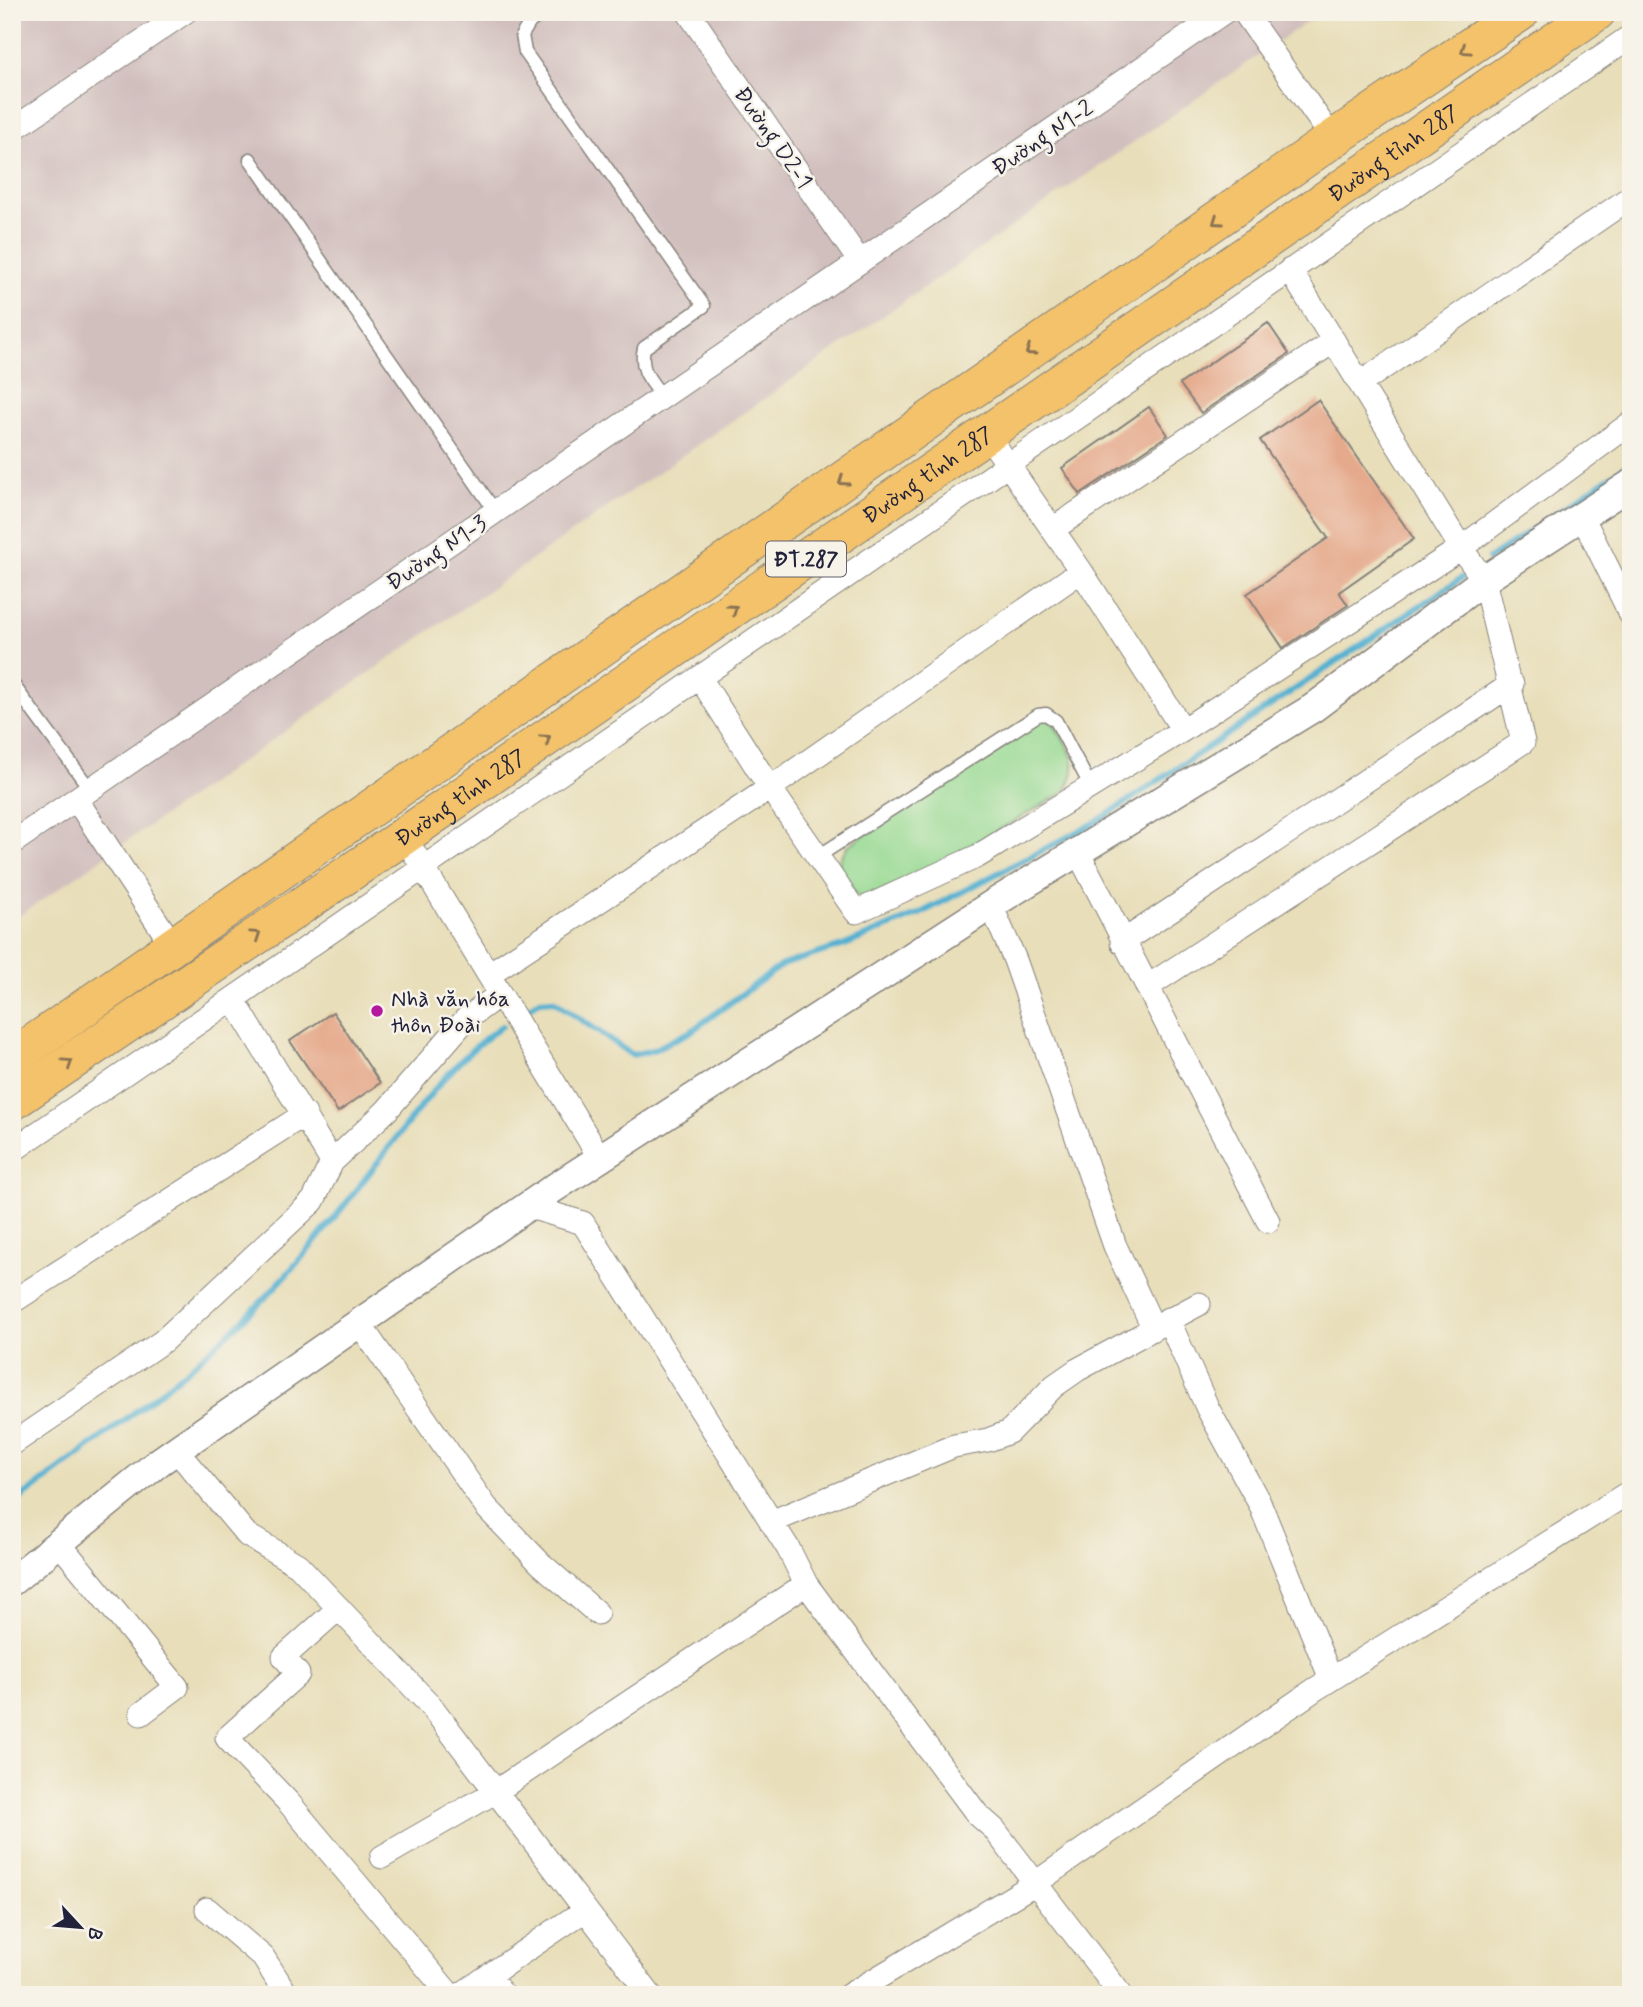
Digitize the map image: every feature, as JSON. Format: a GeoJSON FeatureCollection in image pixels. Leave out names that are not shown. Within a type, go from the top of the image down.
{"type":"FeatureCollection","features":[{"type":"Feature","properties":{"kind":"main road","name":"Đường tỉnh 287"},"geometry":{"type":"LineString","coordinates":[[12,1058],[1333,139],[1521,12]]}},
{"type":"Feature","properties":{"kind":"main road","name":"Đường tỉnh 287"},"geometry":{"type":"LineString","coordinates":[[12,1102],[404,836],[1597,12]]}},
{"type":"Feature","properties":{"kind":"main road"},"geometry":{"type":"LineString","coordinates":[[1249,199],[1273,234]]}},
{"type":"Feature","properties":{"kind":"street"},"geometry":{"type":"LineString","coordinates":[[12,130],[185,12]]}},
{"type":"Feature","properties":{"kind":"street","name":"Đường D2-1"},"geometry":{"type":"LineString","coordinates":[[688,12],[860,262]]}},
{"type":"Feature","properties":{"kind":"street","name":"Đường N1-2"},"geometry":{"type":"LineString","coordinates":[[860,262],[1224,12]]}},
{"type":"Feature","properties":{"kind":"street"},"geometry":{"type":"LineString","coordinates":[[1244,12],[1333,139]]}},
{"type":"Feature","properties":{"kind":"street"},"geometry":{"type":"LineString","coordinates":[[12,1151],[1631,36]]}},
{"type":"Feature","properties":{"kind":"street"},"geometry":{"type":"LineString","coordinates":[[1360,383],[1631,197]]}},
{"type":"Feature","properties":{"kind":"street","name":"Đường N1-3"},"geometry":{"type":"LineString","coordinates":[[12,843],[860,262]]}},
{"type":"Feature","properties":{"kind":"street"},"geometry":{"type":"LineString","coordinates":[[1147,986],[1523,742],[1512,684],[1484,580],[1461,548],[1290,270]]}},
{"type":"Feature","properties":{"kind":"street"},"geometry":{"type":"LineString","coordinates":[[1053,529],[1334,341]]}},
{"type":"Feature","properties":{"kind":"street"},"geometry":{"type":"LineString","coordinates":[[700,678],[770,788],[856,912],[978,856],[1183,730],[1461,548],[1631,423]]}},
{"type":"Feature","properties":{"kind":"street"},"geometry":{"type":"LineString","coordinates":[[988,434],[1081,571],[1183,730]]}},
{"type":"Feature","properties":{"kind":"street"},"geometry":{"type":"LineString","coordinates":[[12,1581],[176,1450],[532,1203],[991,905],[1313,708],[1484,580],[1631,484]]}},
{"type":"Feature","properties":{"kind":"street"},"geometry":{"type":"LineString","coordinates":[[1582,516],[1631,615]]}},
{"type":"Feature","properties":{"kind":"street"},"geometry":{"type":"LineString","coordinates":[[12,1444],[163,1341],[313,1201],[332,1162],[387,1110],[494,984],[1081,571]]}},
{"type":"Feature","properties":{"kind":"street"},"geometry":{"type":"LineString","coordinates":[[1122,942],[1512,684]]}},
{"type":"Feature","properties":{"kind":"street"},"geometry":{"type":"LineString","coordinates":[[83,794],[173,946]]}},
{"type":"Feature","properties":{"kind":"street"},"geometry":{"type":"LineString","coordinates":[[404,836],[600,1158]]}},
{"type":"Feature","properties":{"kind":"street"},"geometry":{"type":"LineString","coordinates":[[1078,852],[1268,1221]]}},
{"type":"Feature","properties":{"kind":"street"},"geometry":{"type":"LineString","coordinates":[[991,905],[1015,960],[1115,1247],[1161,1323],[1260,1503],[1331,1679]]}},
{"type":"Feature","properties":{"kind":"street"},"geometry":{"type":"LineString","coordinates":[[233,999],[332,1162]]}},
{"type":"Feature","properties":{"kind":"street"},"geometry":{"type":"LineString","coordinates":[[12,1302],[305,1114]]}},
{"type":"Feature","properties":{"kind":"street"},"geometry":{"type":"LineString","coordinates":[[532,1203],[540,1210],[583,1223],[771,1522],[806,1584],[977,1814],[994,1829],[1121,1995]]}},
{"type":"Feature","properties":{"kind":"street"},"geometry":{"type":"LineString","coordinates":[[771,1522],[954,1446],[988,1440],[1009,1432],[1054,1386],[1161,1323],[1199,1304]]}},
{"type":"Feature","properties":{"kind":"street"},"geometry":{"type":"LineString","coordinates":[[359,1323],[486,1507],[540,1563],[597,1613]]}},
{"type":"Feature","properties":{"kind":"street"},"geometry":{"type":"LineString","coordinates":[[176,1450],[247,1535],[298,1565],[431,1706],[650,1995]]}},
{"type":"Feature","properties":{"kind":"street"},"geometry":{"type":"LineString","coordinates":[[849,1995],[1034,1884],[1331,1679],[1631,1491]]}},
{"type":"Feature","properties":{"kind":"street"},"geometry":{"type":"LineString","coordinates":[[59,1543],[177,1687],[141,1714]]}},
{"type":"Feature","properties":{"kind":"street"},"geometry":{"type":"LineString","coordinates":[[382,1857],[495,1792],[806,1584]]}},
{"type":"Feature","properties":{"kind":"street"},"geometry":{"type":"LineString","coordinates":[[339,1608],[284,1657],[298,1674],[227,1738],[289,1803],[450,1995]]}},
{"type":"Feature","properties":{"kind":"street"},"geometry":{"type":"LineString","coordinates":[[207,1909],[263,1957],[287,1995]]}},
{"type":"Feature","properties":{"kind":"street"},"geometry":{"type":"LineString","coordinates":[[460,1995],[585,1910]]}},
{"type":"Feature","properties":{"kind":"street"},"geometry":{"type":"LineString","coordinates":[[488,1976],[503,1995]]}},
{"type":"Feature","properties":{"kind":"lane"},"geometry":{"type":"LineString","coordinates":[[545,12],[530,22],[522,36],[525,52],[704,306],[644,348],[641,360],[643,371],[663,397]]}},
{"type":"Feature","properties":{"kind":"lane"},"geometry":{"type":"LineString","coordinates":[[250,159],[495,511]]}},
{"type":"Feature","properties":{"kind":"lane"},"geometry":{"type":"LineString","coordinates":[[12,683],[83,794]]}},
{"type":"Feature","properties":{"kind":"lane"},"geometry":{"type":"LineString","coordinates":[[817,857],[1038,715],[1046,714],[1056,721],[1091,787]]}},
{"type":"Feature","properties":{"kind":"shaded area"},"geometry":{"type":"Polygon","coordinates":[[[12,12],[1321,12],[12,921],[12,12]]]}},
{"type":"Feature","properties":{"kind":"green space"},"geometry":{"type":"Polygon","coordinates":[[[1049,717],[1067,745],[1073,763],[1070,782],[1063,793],[940,864],[865,899],[855,894],[839,867],[840,858],[848,846],[1030,719],[1049,717]]]}},
{"type":"Feature","properties":{"kind":"building"},"geometry":{"type":"Polygon","coordinates":[[[1268,323],[1289,354],[1201,413],[1180,384],[1268,323]]]}},
{"type":"Feature","properties":{"kind":"building"},"geometry":{"type":"Polygon","coordinates":[[[1318,400],[1414,539],[1339,592],[1348,605],[1283,648],[1247,594],[1328,538],[1260,440],[1318,400]]]}},
{"type":"Feature","properties":{"kind":"building"},"geometry":{"type":"Polygon","coordinates":[[[1149,407],[1168,435],[1080,494],[1062,468],[1149,407]]]}},
{"type":"Feature","properties":{"kind":"building"},"geometry":{"type":"Polygon","coordinates":[[[333,1012],[380,1083],[338,1112],[290,1041],[333,1012]]]}},
{"type":"Feature","properties":{"kind":"waterway"},"geometry":{"type":"LineString","coordinates":[[1489,559],[1631,463]]}},
{"type":"Feature","properties":{"kind":"waterway"},"geometry":{"type":"LineString","coordinates":[[528,1008],[539,1001],[553,1000],[632,1055],[653,1050],[690,1032],[782,965],[845,945],[919,914],[1095,823],[1463,577]]}},
{"type":"Feature","properties":{"kind":"waterway"},"geometry":{"type":"LineString","coordinates":[[12,1505],[143,1406],[237,1326],[314,1243],[454,1067],[502,1026]]}},
{"type":"Feature","properties":{"kind":"place","name":"Nhà văn hóa thôn Đoài"},"geometry":{"type":"Point","coordinates":[377,1011]}}]}
